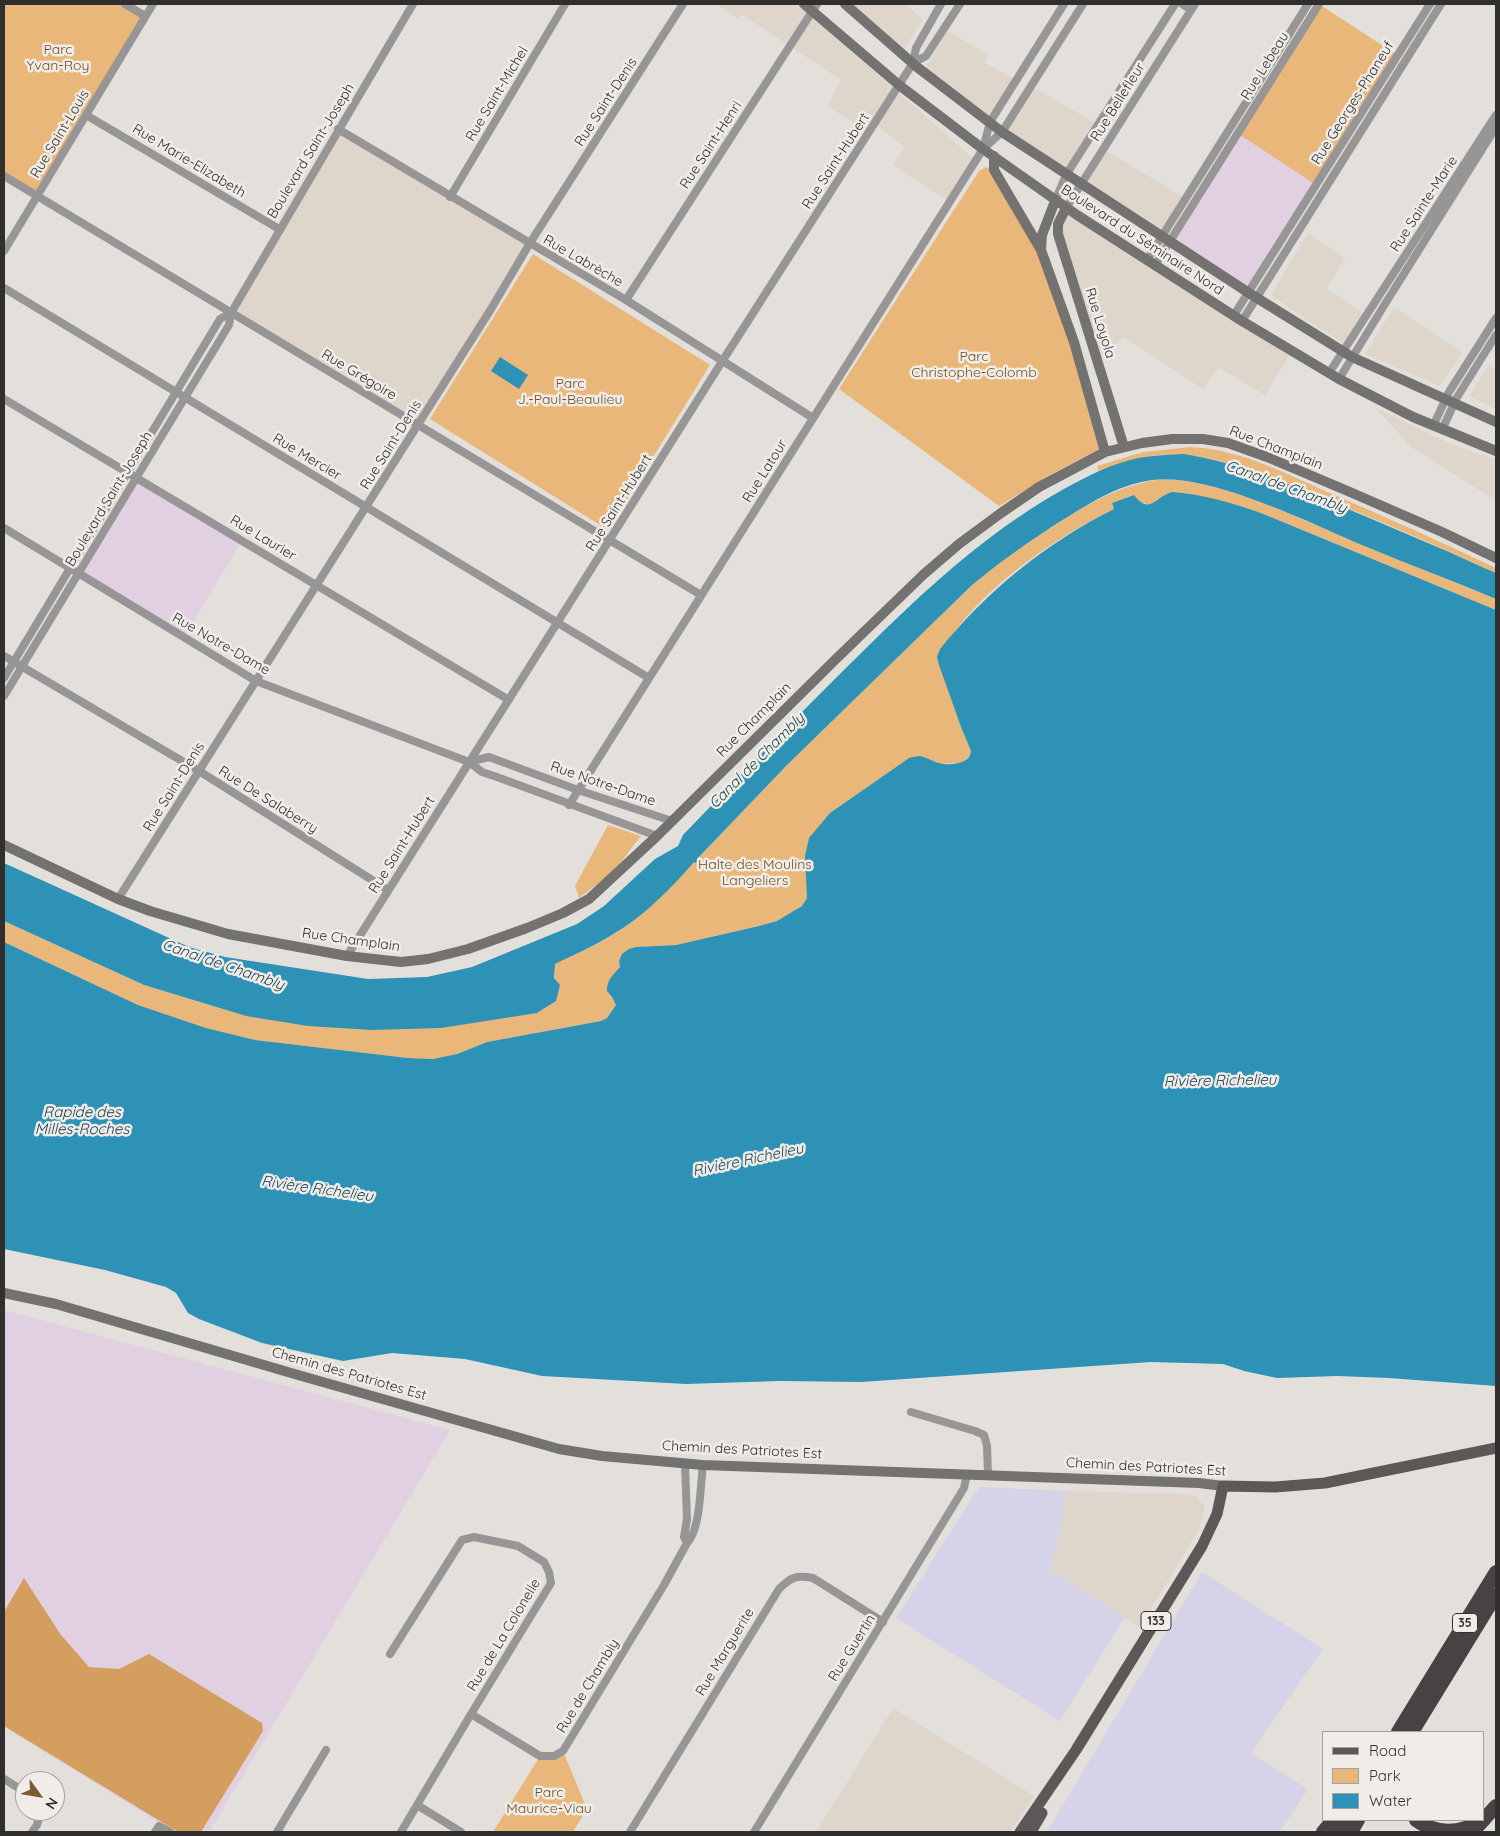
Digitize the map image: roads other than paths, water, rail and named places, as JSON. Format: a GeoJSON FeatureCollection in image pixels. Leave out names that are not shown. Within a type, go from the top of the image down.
{"type":"FeatureCollection","features":[{"type":"Feature","properties":{"kind":"highway","name":"35"},"geometry":{"type":"LineString","coordinates":[[1399,1731],[1496,1572]]}},
{"type":"Feature","properties":{"kind":"highway","name":"35"},"geometry":{"type":"LineString","coordinates":[[1413,1731],[1496,1595]]}},
{"type":"Feature","properties":{"kind":"highway"},"geometry":{"type":"LineString","coordinates":[[1485,1819],[1496,1806]]}},
{"type":"Feature","properties":{"kind":"highway"},"geometry":{"type":"LineString","coordinates":[[1323,1832],[1331,1821]]}},
{"type":"Feature","properties":{"kind":"highway"},"geometry":{"type":"LineString","coordinates":[[1336,1832],[1343,1821]]}},
{"type":"Feature","properties":{"kind":"highway"},"geometry":{"type":"LineString","coordinates":[[1351,1832],[1357,1821]]}},
{"type":"Feature","properties":{"kind":"highway"},"geometry":{"type":"LineString","coordinates":[[1418,1821],[1430,1828],[1450,1831],[1471,1827],[1482,1821]]}},
{"type":"Feature","properties":{"kind":"highway"},"geometry":{"type":"LineString","coordinates":[[1472,1832],[1483,1821]]}},
{"type":"Feature","properties":{"kind":"main road","name":"Chemin des Patriotes Est"},"geometry":{"type":"LineString","coordinates":[[1224,1486],[1275,1487],[1325,1483],[1496,1448]]}},
{"type":"Feature","properties":{"kind":"main road","name":"133"},"geometry":{"type":"LineString","coordinates":[[1020,1832],[1076,1750],[1202,1546],[1217,1514],[1224,1486]]}},
{"type":"Feature","properties":{"kind":"main road","name":"133"},"geometry":{"type":"LineString","coordinates":[[1031,1832],[1076,1750]]}},
{"type":"Feature","properties":{"kind":"street"},"geometry":{"type":"LineString","coordinates":[[125,4],[145,16]]}},
{"type":"Feature","properties":{"kind":"street","name":"Rue Saint-Louis"},"geometry":{"type":"LineString","coordinates":[[4,251],[151,4]]}},
{"type":"Feature","properties":{"kind":"street","name":"Boulevard Saint-Joseph"},"geometry":{"type":"LineString","coordinates":[[4,696],[229,326],[231,313],[279,229],[413,4]]}},
{"type":"Feature","properties":{"kind":"street","name":"Rue Saint-Michel"},"geometry":{"type":"LineString","coordinates":[[450,197],[565,4]]}},
{"type":"Feature","properties":{"kind":"street","name":"Rue Saint-Denis"},"geometry":{"type":"LineString","coordinates":[[118,899],[491,310],[530,243],[683,4]]}},
{"type":"Feature","properties":{"kind":"street","name":"Boulevard du Séminaire Nord"},"geometry":{"type":"LineString","coordinates":[[804,4],[815,8],[899,85],[1055,201],[1238,318],[1329,373],[1438,428],[1496,451]]}},
{"type":"Feature","properties":{"kind":"street","name":"Boulevard du Séminaire Nord"},"geometry":{"type":"LineString","coordinates":[[845,4],[913,64],[1002,132],[1253,296],[1342,352],[1496,422]]}},
{"type":"Feature","properties":{"kind":"street","name":"Rue Saint-Hubert"},"geometry":{"type":"LineString","coordinates":[[347,956],[722,360],[913,64],[916,48],[941,4]]}},
{"type":"Feature","properties":{"kind":"street","name":"Rue Saint-Hubert"},"geometry":{"type":"LineString","coordinates":[[913,64],[926,56],[960,4]]}},
{"type":"Feature","properties":{"kind":"street","name":"Rue Latour"},"geometry":{"type":"LineString","coordinates":[[983,149],[990,122],[1064,4]]}},
{"type":"Feature","properties":{"kind":"street","name":"Rue Latour"},"geometry":{"type":"LineString","coordinates":[[569,805],[983,149],[1002,132],[1083,4]]}},
{"type":"Feature","properties":{"kind":"street","name":"Rue Bellefleur"},"geometry":{"type":"LineString","coordinates":[[1055,201],[1066,175],[1175,4]]}},
{"type":"Feature","properties":{"kind":"street","name":"Rue Bellefleur"},"geometry":{"type":"LineString","coordinates":[[1066,208],[1082,186],[1193,7],[1182,4]]}},
{"type":"Feature","properties":{"kind":"street","name":"Rue Lebeau"},"geometry":{"type":"LineString","coordinates":[[1230,138],[1308,4]]}},
{"type":"Feature","properties":{"kind":"street","name":"Rue Lebeau"},"geometry":{"type":"LineString","coordinates":[[1151,263],[1230,138],[1319,4]]}},
{"type":"Feature","properties":{"kind":"street","name":"Rue Georges-Phaneuf"},"geometry":{"type":"LineString","coordinates":[[1253,296],[1317,184],[1430,4]]}},
{"type":"Feature","properties":{"kind":"street","name":"Rue Georges-Phaneuf"},"geometry":{"type":"LineString","coordinates":[[1238,318],[1326,189],[1441,4]]}},
{"type":"Feature","properties":{"kind":"street","name":"Rue Saint-Henri"},"geometry":{"type":"LineString","coordinates":[[626,300],[815,8]]}},
{"type":"Feature","properties":{"kind":"street","name":"Rue Georges-Phaneuf"},"geometry":{"type":"LineString","coordinates":[[1410,35],[1419,40]]}},
{"type":"Feature","properties":{"kind":"street"},"geometry":{"type":"LineString","coordinates":[[1035,49],[1050,57]]}},
{"type":"Feature","properties":{"kind":"street"},"geometry":{"type":"LineString","coordinates":[[1011,87],[1025,96]]}},
{"type":"Feature","properties":{"kind":"street","name":"Rue Marie-Elizabeth"},"geometry":{"type":"LineString","coordinates":[[86,115],[279,229]]}},
{"type":"Feature","properties":{"kind":"street","name":"Rue Sainte-Marie"},"geometry":{"type":"LineString","coordinates":[[1340,379],[1475,154],[1496,115]]}},
{"type":"Feature","properties":{"kind":"street","name":"Rue Sainte-Marie"},"geometry":{"type":"LineString","coordinates":[[1329,373],[1396,269],[1475,154],[1496,127]]}},
{"type":"Feature","properties":{"kind":"street","name":"Rue Labrèche"},"geometry":{"type":"LineString","coordinates":[[338,129],[626,300],[813,418]]}},
{"type":"Feature","properties":{"kind":"street"},"geometry":{"type":"LineString","coordinates":[[994,156],[994,170],[1041,250],[1074,342],[1105,452]]}},
{"type":"Feature","properties":{"kind":"street","name":"Rue Grégoire"},"geometry":{"type":"LineString","coordinates":[[4,176],[701,595]]}},
{"type":"Feature","properties":{"kind":"street","name":"Rue Georges-Phaneuf"},"geometry":{"type":"LineString","coordinates":[[1317,184],[1326,189]]}},
{"type":"Feature","properties":{"kind":"street"},"geometry":{"type":"LineString","coordinates":[[1041,250],[1042,235],[1055,201]]}},
{"type":"Feature","properties":{"kind":"street","name":"Rue Loyola"},"geometry":{"type":"LineString","coordinates":[[1066,208],[1058,224],[1058,234],[1124,446]]}},
{"type":"Feature","properties":{"kind":"street","name":"Rue Sainte-Marie"},"geometry":{"type":"LineString","coordinates":[[1396,269],[1404,272]]}},
{"type":"Feature","properties":{"kind":"street","name":"Rue Mercier"},"geometry":{"type":"LineString","coordinates":[[4,288],[649,678]]}},
{"type":"Feature","properties":{"kind":"street","name":"Boulevard Saint-Joseph"},"geometry":{"type":"LineString","coordinates":[[4,678],[220,320],[231,313]]}},
{"type":"Feature","properties":{"kind":"street"},"geometry":{"type":"LineString","coordinates":[[1438,428],[1449,402],[1496,318]]}},
{"type":"Feature","properties":{"kind":"street"},"geometry":{"type":"LineString","coordinates":[[1449,402],[1496,335]]}},
{"type":"Feature","properties":{"kind":"street"},"geometry":{"type":"LineString","coordinates":[[1074,342],[1091,338]]}},
{"type":"Feature","properties":{"kind":"street","name":"Rue Laurier"},"geometry":{"type":"LineString","coordinates":[[4,399],[509,700]]}},
{"type":"Feature","properties":{"kind":"street","name":"Rue Champlain"},"geometry":{"type":"LineString","coordinates":[[4,845],[118,899],[150,911],[228,934],[347,956],[400,962],[428,959],[468,949],[527,928],[563,914],[590,899],[657,836],[924,574],[1000,513],[1039,488],[1105,452],[1124,446],[1182,438],[1203,439],[1236,446],[1267,457],[1403,515],[1496,558]]}},
{"type":"Feature","properties":{"kind":"street","name":"Rue Notre-Dame"},"geometry":{"type":"LineString","coordinates":[[4,528],[256,681],[470,762],[482,772],[657,836]]}},
{"type":"Feature","properties":{"kind":"street","name":"Rue De Salaberry"},"geometry":{"type":"LineString","coordinates":[[4,656],[199,771],[388,890]]}},
{"type":"Feature","properties":{"kind":"street","name":"Rue Notre-Dame"},"geometry":{"type":"LineString","coordinates":[[470,762],[489,757],[578,790],[672,821]]}},
{"type":"Feature","properties":{"kind":"street","name":"Chemin des Patriotes Est"},"geometry":{"type":"LineString","coordinates":[[4,1292],[56,1304],[559,1449],[602,1456],[703,1465],[1199,1483],[1224,1486]]}},
{"type":"Feature","properties":{"kind":"street"},"geometry":{"type":"LineString","coordinates":[[911,1412],[984,1435],[987,1446],[988,1475]]}},
{"type":"Feature","properties":{"kind":"street","name":"Rue de Chambly"},"geometry":{"type":"LineString","coordinates":[[685,1464],[687,1519],[684,1537],[687,1543]]}},
{"type":"Feature","properties":{"kind":"street","name":"Rue de Chambly"},"geometry":{"type":"LineString","coordinates":[[471,1714],[540,1756],[554,1756],[563,1751],[664,1585],[687,1543],[692,1538],[697,1518],[703,1465]]}},
{"type":"Feature","properties":{"kind":"street","name":"Rue Guertin"},"geometry":{"type":"LineString","coordinates":[[754,1832],[964,1488],[967,1474]]}},
{"type":"Feature","properties":{"kind":"street","name":"Rue de La Colonelle"},"geometry":{"type":"LineString","coordinates":[[390,1654],[462,1540],[474,1537],[518,1546],[544,1562],[552,1583],[401,1832]]}},
{"type":"Feature","properties":{"kind":"street","name":"Rue Marguerite"},"geometry":{"type":"LineString","coordinates":[[630,1832],[774,1597],[788,1580],[801,1576],[813,1578],[883,1622]]}},
{"type":"Feature","properties":{"kind":"street"},"geometry":{"type":"LineString","coordinates":[[277,1832],[326,1750]]}},
{"type":"Feature","properties":{"kind":"street"},"geometry":{"type":"LineString","coordinates":[[4,1779],[15,1786]]}},
{"type":"Feature","properties":{"kind":"street"},"geometry":{"type":"LineString","coordinates":[[416,1805],[461,1832]]}},
{"type":"Feature","properties":{"kind":"street"},"geometry":{"type":"LineString","coordinates":[[155,1832],[159,1826],[170,1832]]}},
{"type":"Feature","properties":{"kind":"water"},"geometry":{"type":"Polygon","coordinates":[[[500,357],[528,375],[519,389],[491,371],[500,357]]]}},
{"type":"Feature","properties":{"kind":"water","name":"Canal de Chambly"},"geometry":{"type":"Polygon","coordinates":[[[1183,454],[1246,469],[1288,484],[1496,573],[1496,599],[1290,514],[1231,492],[1202,484],[1175,480],[1152,480],[1113,492],[1088,504],[1042,533],[971,586],[787,765],[697,859],[696,863],[694,862],[652,906],[615,933],[555,964],[554,978],[560,985],[556,1001],[537,1013],[441,1028],[372,1030],[308,1026],[246,1016],[144,985],[4,921],[4,863],[189,947],[225,957],[368,979],[427,977],[472,967],[577,924],[604,906],[655,859],[678,846],[683,835],[852,662],[944,575],[992,536],[1045,500],[1100,471],[1135,459],[1183,454]]]}},
{"type":"Feature","properties":{"kind":"water"},"geometry":{"type":"Polygon","coordinates":[[[1172,492],[1217,499],[1261,513],[1496,610],[1496,1386],[1337,1376],[1277,1378],[1244,1371],[1223,1364],[1151,1362],[861,1382],[780,1381],[686,1384],[542,1376],[465,1359],[392,1353],[343,1361],[262,1343],[199,1319],[188,1313],[176,1293],[166,1287],[105,1270],[4,1249],[4,942],[138,1005],[206,1028],[255,1040],[408,1058],[433,1059],[457,1054],[487,1042],[601,1021],[607,1018],[616,1005],[607,991],[607,987],[610,978],[620,967],[619,961],[622,954],[636,947],[676,945],[777,921],[802,906],[807,898],[805,856],[809,838],[830,813],[909,758],[920,756],[943,764],[959,763],[967,759],[971,751],[939,665],[937,657],[940,649],[978,607],[1019,570],[1065,537],[1114,509],[1112,503],[1134,495],[1144,504],[1149,504],[1172,492]]]}},
{"type":"Feature","properties":{"kind":"park label","name":"Parc Yvan-Roy"},"geometry":{"type":"Point","coordinates":[58,58]}},
{"type":"Feature","properties":{"kind":"park label","name":"Parc Christophe-Colomb"},"geometry":{"type":"Point","coordinates":[974,366]}},
{"type":"Feature","properties":{"kind":"park label","name":"Parc J.-Paul-Beaulieu"},"geometry":{"type":"Point","coordinates":[570,392]}},
{"type":"Feature","properties":{"kind":"park label","name":"Halte des Moulins Langeliers"},"geometry":{"type":"Point","coordinates":[755,874]}},
{"type":"Feature","properties":{"kind":"park label","name":"Parc Maurice-Viau"},"geometry":{"type":"Point","coordinates":[549,1802]}},
{"type":"Feature","properties":{"kind":"water label","name":"Rivière Richelieu"},"geometry":{"type":"Point","coordinates":[1220,1081]}},
{"type":"Feature","properties":{"kind":"water label","name":"Rapide des Milles-Roches"},"geometry":{"type":"Point","coordinates":[82,1120]}},
{"type":"Feature","properties":{"kind":"water label","name":"Rivière Richelieu"},"geometry":{"type":"Point","coordinates":[748,1160]}},
{"type":"Feature","properties":{"kind":"water label","name":"Rivière Richelieu"},"geometry":{"type":"Point","coordinates":[317,1189]}}]}
